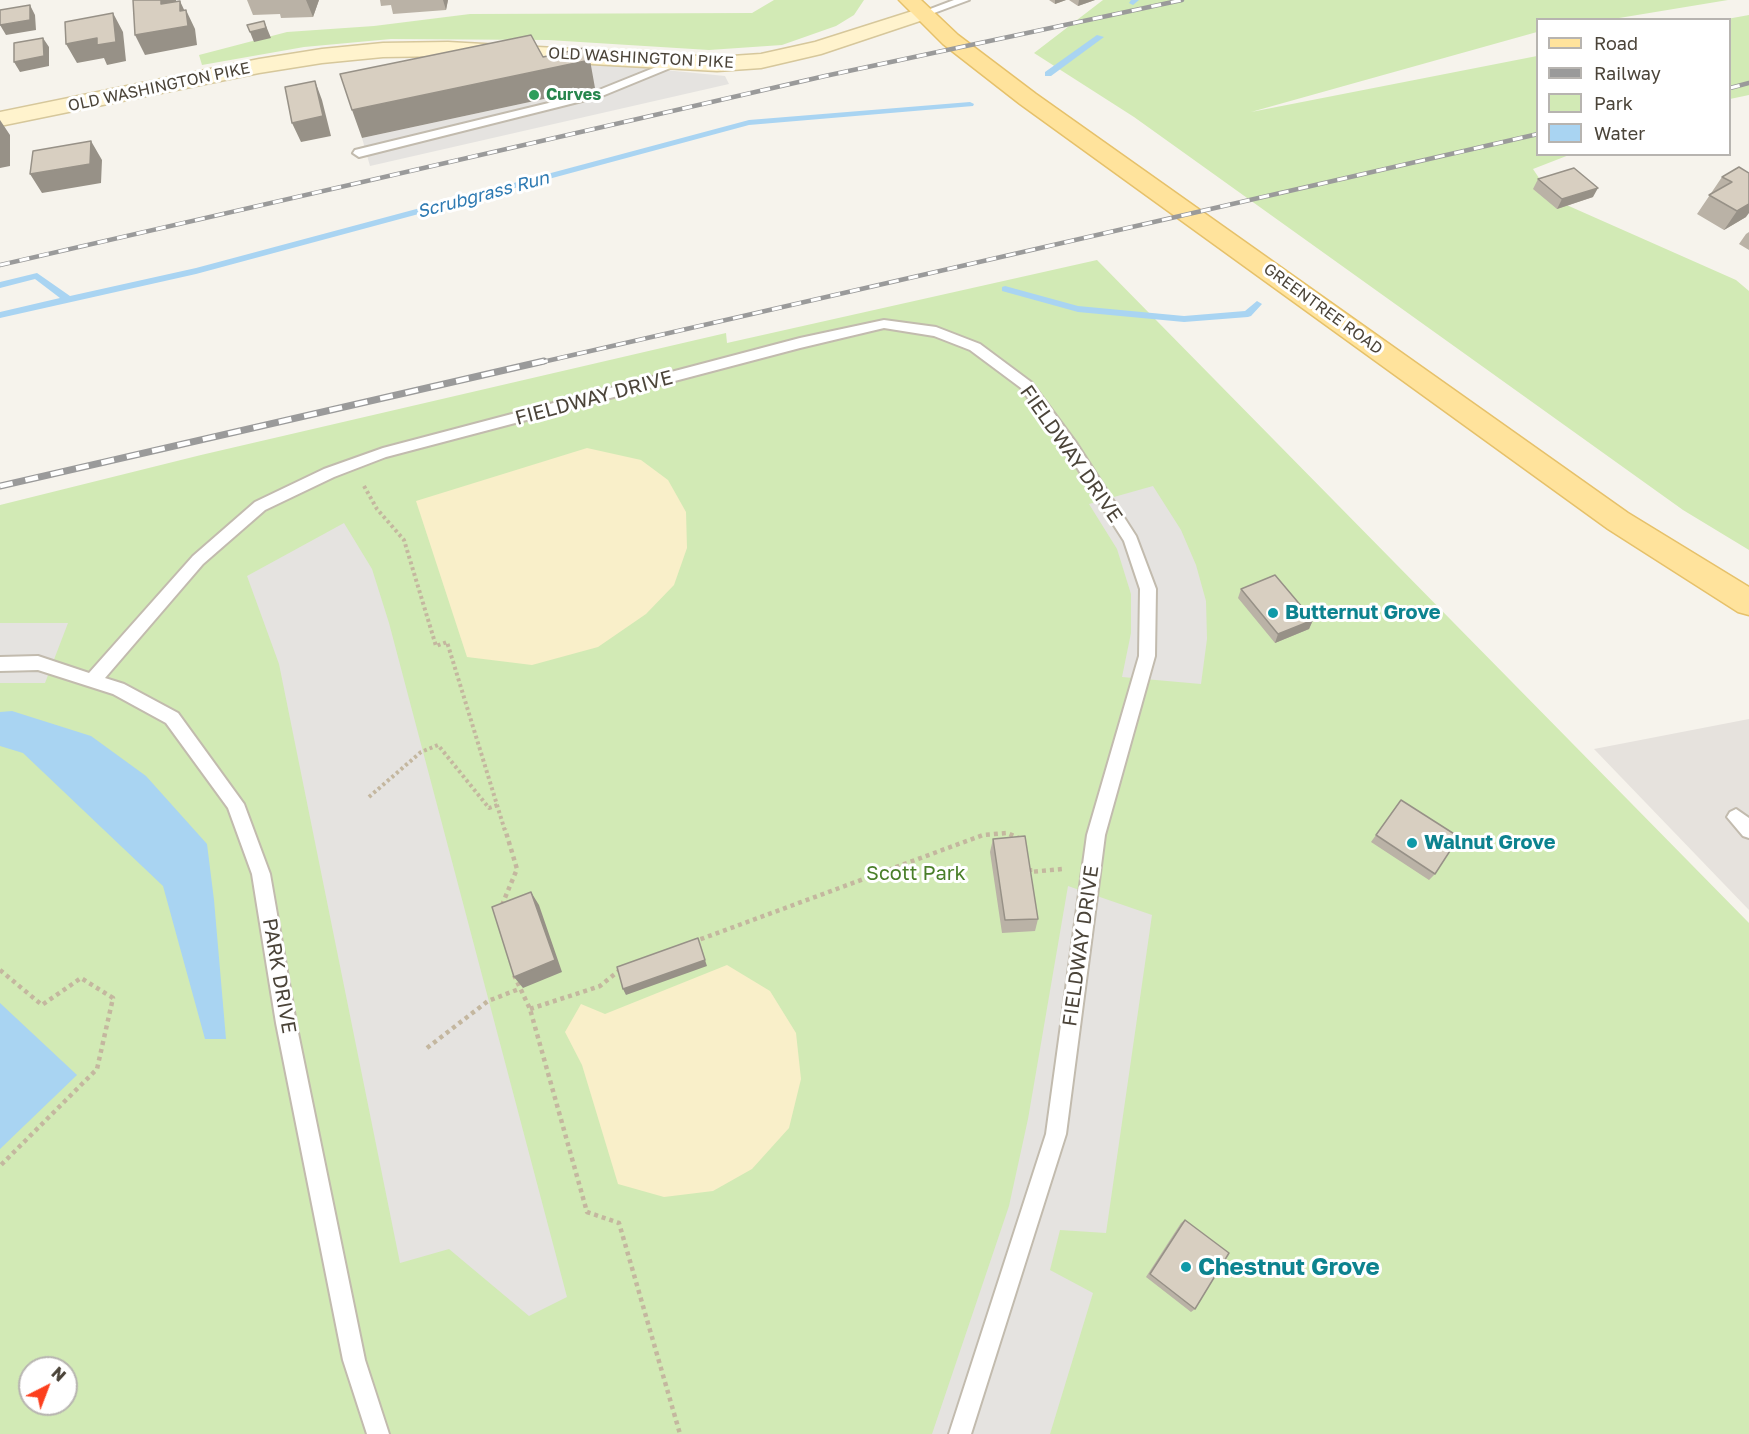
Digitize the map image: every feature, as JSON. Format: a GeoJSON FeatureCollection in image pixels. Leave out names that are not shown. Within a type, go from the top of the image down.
{"type":"FeatureCollection","features":[{"type":"Feature","properties":{"kind":"main road","name":"GREENTREE ROAD"},"geometry":{"type":"LineString","coordinates":[[916,7],[1028,99],[1618,521],[1749,603]]}},
{"type":"Feature","properties":{"kind":"street","name":"OLD WASHINGTON PIKE"},"geometry":{"type":"LineString","coordinates":[[0,120],[259,66],[322,56],[383,50],[448,49],[717,64],[761,62],[821,47],[916,7]]}},
{"type":"Feature","properties":{"kind":"lane"},"geometry":{"type":"LineString","coordinates":[[916,7],[964,0]]}},
{"type":"Feature","properties":{"kind":"lane"},"geometry":{"type":"LineString","coordinates":[[359,153],[598,94],[676,62]]}},
{"type":"Feature","properties":{"kind":"lane","name":"FIELDWAY DRIVE"},"geometry":{"type":"LineString","coordinates":[[92,681],[198,560],[261,506],[383,453],[800,343],[884,324],[936,332],[975,347],[1026,385],[1072,448],[1131,540],[1148,589],[1147,656],[1096,835],[1056,1134],[960,1434]]}},
{"type":"Feature","properties":{"kind":"lane","name":"PARK DRIVE"},"geometry":{"type":"LineString","coordinates":[[0,664],[38,663],[118,689],[172,718],[235,804],[261,874],[286,1023],[354,1360],[378,1434]]}},
{"type":"Feature","properties":{"kind":"path"},"geometry":{"type":"LineString","coordinates":[[351,465],[378,509],[404,540],[436,646],[447,642],[517,869],[501,909]]}},
{"type":"Feature","properties":{"kind":"path"},"geometry":{"type":"LineString","coordinates":[[369,797],[421,752],[438,746],[489,807],[498,805]]}},
{"type":"Feature","properties":{"kind":"path"},"geometry":{"type":"LineString","coordinates":[[691,942],[983,835],[1002,831],[1013,833],[1025,842]]}},
{"type":"Feature","properties":{"kind":"path"},"geometry":{"type":"LineString","coordinates":[[1029,862],[1030,872],[1092,866]]}},
{"type":"Feature","properties":{"kind":"path"},"geometry":{"type":"LineString","coordinates":[[530,1009],[600,986],[623,967]]}},
{"type":"Feature","properties":{"kind":"path"},"geometry":{"type":"LineString","coordinates":[[512,969],[519,989],[530,1009],[587,1212],[619,1223],[680,1434]]}},
{"type":"Feature","properties":{"kind":"path"},"geometry":{"type":"LineString","coordinates":[[0,970],[42,1005],[81,978],[113,998],[97,1069],[0,1166]]}},
{"type":"Feature","properties":{"kind":"path"},"geometry":{"type":"LineString","coordinates":[[427,1048],[488,1001],[519,989]]}},
{"type":"Feature","properties":{"kind":"shaded area"},"geometry":{"type":"Polygon","coordinates":[[[585,62],[725,76],[729,84],[370,166],[362,138],[595,88],[585,62]]]}},
{"type":"Feature","properties":{"kind":"shaded area"},"geometry":{"type":"Polygon","coordinates":[[[1153,486],[1181,530],[1196,565],[1206,601],[1207,639],[1201,684],[1122,677],[1131,633],[1131,594],[1117,549],[1089,504],[1153,486]]]}},
{"type":"Feature","properties":{"kind":"shaded area"},"geometry":{"type":"Polygon","coordinates":[[[344,523],[372,569],[389,623],[567,1297],[529,1316],[449,1249],[400,1263],[279,664],[247,576],[344,523]]]}},
{"type":"Feature","properties":{"kind":"shaded area"},"geometry":{"type":"Polygon","coordinates":[[[0,623],[68,623],[45,683],[0,683],[0,623]]]}},
{"type":"Feature","properties":{"kind":"shaded area"},"geometry":{"type":"Polygon","coordinates":[[[1749,719],[1749,910],[1594,749],[1749,719]]]}},
{"type":"Feature","properties":{"kind":"shaded area"},"geometry":{"type":"Polygon","coordinates":[[[1068,886],[1152,915],[1106,1233],[1060,1230],[1050,1270],[1093,1293],[1050,1434],[932,1434],[1009,1206],[1028,1119],[1068,886]]]}},
{"type":"Feature","properties":{"kind":"green space"},"geometry":{"type":"Polygon","coordinates":[[[774,0],[864,0],[854,15],[836,26],[782,45],[709,50],[548,40],[391,39],[304,47],[202,65],[199,55],[287,32],[374,26],[470,14],[752,13],[774,0]]]}},
{"type":"Feature","properties":{"kind":"green space"},"geometry":{"type":"Polygon","coordinates":[[[1103,0],[1728,0],[1619,18],[1536,18],[1536,32],[1251,112],[1536,56],[1536,156],[1566,156],[1533,169],[1553,199],[1736,280],[1749,291],[1749,550],[1683,510],[1134,117],[1034,53],[1103,0]]]}},
{"type":"Feature","properties":{"kind":"green space"},"geometry":{"type":"Polygon","coordinates":[[[1749,15],[1749,95],[1731,99],[1731,18],[1749,15]]]}},
{"type":"Feature","properties":{"kind":"green space","name":"Scott Park"},"geometry":{"type":"Polygon","coordinates":[[[1097,260],[1749,923],[1749,1434],[0,1434],[0,505],[201,455],[726,333],[727,343],[1097,260]]]}},
{"type":"Feature","properties":{"kind":"sand"},"geometry":{"type":"Polygon","coordinates":[[[587,448],[641,460],[668,480],[686,512],[687,548],[674,585],[646,614],[598,647],[532,665],[467,657],[416,501],[587,448]]]}},
{"type":"Feature","properties":{"kind":"sand"},"geometry":{"type":"Polygon","coordinates":[[[727,965],[770,991],[796,1033],[801,1079],[789,1128],[752,1169],[713,1191],[664,1197],[618,1184],[582,1065],[565,1032],[581,1004],[605,1014],[727,965]]]}},
{"type":"Feature","properties":{"kind":"water"},"geometry":{"type":"Polygon","coordinates":[[[12,711],[91,736],[146,776],[207,844],[226,1039],[205,1039],[163,886],[23,753],[0,746],[0,712],[12,711]]]}},
{"type":"Feature","properties":{"kind":"water"},"geometry":{"type":"Polygon","coordinates":[[[0,1003],[77,1075],[0,1149],[0,1003]]]}},
{"type":"Feature","properties":{"kind":"building"},"geometry":{"type":"Polygon","coordinates":[[[133,0],[161,0],[161,4],[180,1],[180,11],[186,10],[188,26],[135,35],[133,0]]]}},
{"type":"Feature","properties":{"kind":"building"},"geometry":{"type":"Polygon","coordinates":[[[30,5],[30,20],[0,25],[0,10],[30,5]]]}},
{"type":"Feature","properties":{"kind":"building"},"geometry":{"type":"Polygon","coordinates":[[[113,13],[116,42],[97,45],[97,38],[66,44],[65,22],[113,13]]]}},
{"type":"Feature","properties":{"kind":"building"},"geometry":{"type":"Polygon","coordinates":[[[264,21],[266,28],[250,32],[247,25],[264,21]]]}},
{"type":"Feature","properties":{"kind":"building"},"geometry":{"type":"Polygon","coordinates":[[[531,35],[543,57],[584,48],[590,60],[352,110],[340,74],[531,35]]]}},
{"type":"Feature","properties":{"kind":"building"},"geometry":{"type":"Polygon","coordinates":[[[43,38],[44,56],[14,62],[14,43],[43,38]]]}},
{"type":"Feature","properties":{"kind":"building"},"geometry":{"type":"Polygon","coordinates":[[[315,81],[323,116],[292,123],[285,87],[315,81]]]}},
{"type":"Feature","properties":{"kind":"building"},"geometry":{"type":"Polygon","coordinates":[[[91,141],[90,164],[30,174],[33,151],[91,141]]]}},
{"type":"Feature","properties":{"kind":"building"},"geometry":{"type":"Polygon","coordinates":[[[1739,167],[1749,173],[1749,204],[1737,211],[1709,195],[1732,182],[1722,177],[1739,167]]]}},
{"type":"Feature","properties":{"kind":"building"},"geometry":{"type":"Polygon","coordinates":[[[1574,168],[1598,188],[1562,199],[1538,179],[1574,168]]]}},
{"type":"Feature","properties":{"kind":"building","name":"Butternut Grove"},"geometry":{"type":"Polygon","coordinates":[[[1275,575],[1313,620],[1278,634],[1241,589],[1275,575]]]}},
{"type":"Feature","properties":{"kind":"building","name":"Walnut Grove"},"geometry":{"type":"Polygon","coordinates":[[[1401,800],[1459,837],[1435,874],[1376,835],[1401,800]]]}},
{"type":"Feature","properties":{"kind":"building"},"geometry":{"type":"Polygon","coordinates":[[[1025,836],[1038,919],[1005,920],[993,839],[1025,836]]]}},
{"type":"Feature","properties":{"kind":"building"},"geometry":{"type":"Polygon","coordinates":[[[531,892],[555,960],[514,977],[492,907],[531,892]]]}},
{"type":"Feature","properties":{"kind":"building"},"geometry":{"type":"Polygon","coordinates":[[[698,938],[705,960],[623,989],[617,967],[698,938]]]}},
{"type":"Feature","properties":{"kind":"building","name":"Chestnut Grove"},"geometry":{"type":"Polygon","coordinates":[[[1185,1220],[1229,1253],[1195,1309],[1150,1274],[1185,1220]]]}},
{"type":"Feature","properties":{"kind":"waterway","name":"Scrubgrass Run"},"geometry":{"type":"LineString","coordinates":[[1048,74],[1100,37]]}},
{"type":"Feature","properties":{"kind":"waterway","name":"Scrubgrass Run"},"geometry":{"type":"LineString","coordinates":[[68,300],[196,271],[749,123],[970,104]]}},
{"type":"Feature","properties":{"kind":"waterway"},"geometry":{"type":"LineString","coordinates":[[0,285],[37,276],[68,300]]}},
{"type":"Feature","properties":{"kind":"waterway"},"geometry":{"type":"LineString","coordinates":[[1005,289],[1078,309],[1184,319],[1248,314],[1257,304]]}},
{"type":"Feature","properties":{"kind":"waterway","name":"Scrubgrass Run"},"geometry":{"type":"LineString","coordinates":[[0,315],[68,300]]}},
{"type":"Feature","properties":{"kind":"railway"},"geometry":{"type":"LineString","coordinates":[[0,265],[825,76],[1182,0]]}},
{"type":"Feature","properties":{"kind":"railway"},"geometry":{"type":"LineString","coordinates":[[1731,88],[1749,83]]}},
{"type":"Feature","properties":{"kind":"railway"},"geometry":{"type":"LineString","coordinates":[[538,363],[1536,134]]}},
{"type":"Feature","properties":{"kind":"railway"},"geometry":{"type":"LineString","coordinates":[[0,486],[544,361]]}},
{"type":"Feature","properties":{"kind":"place","name":"Curves"},"geometry":{"type":"Point","coordinates":[534,95]}},
{"type":"Feature","properties":{"kind":"place","name":"Butternut Grove"},"geometry":{"type":"Point","coordinates":[1273,613]}},
{"type":"Feature","properties":{"kind":"place","name":"Walnut Grove"},"geometry":{"type":"Point","coordinates":[1412,843]}},
{"type":"Feature","properties":{"kind":"place","name":"Chestnut Grove"},"geometry":{"type":"Point","coordinates":[1186,1267]}}]}
